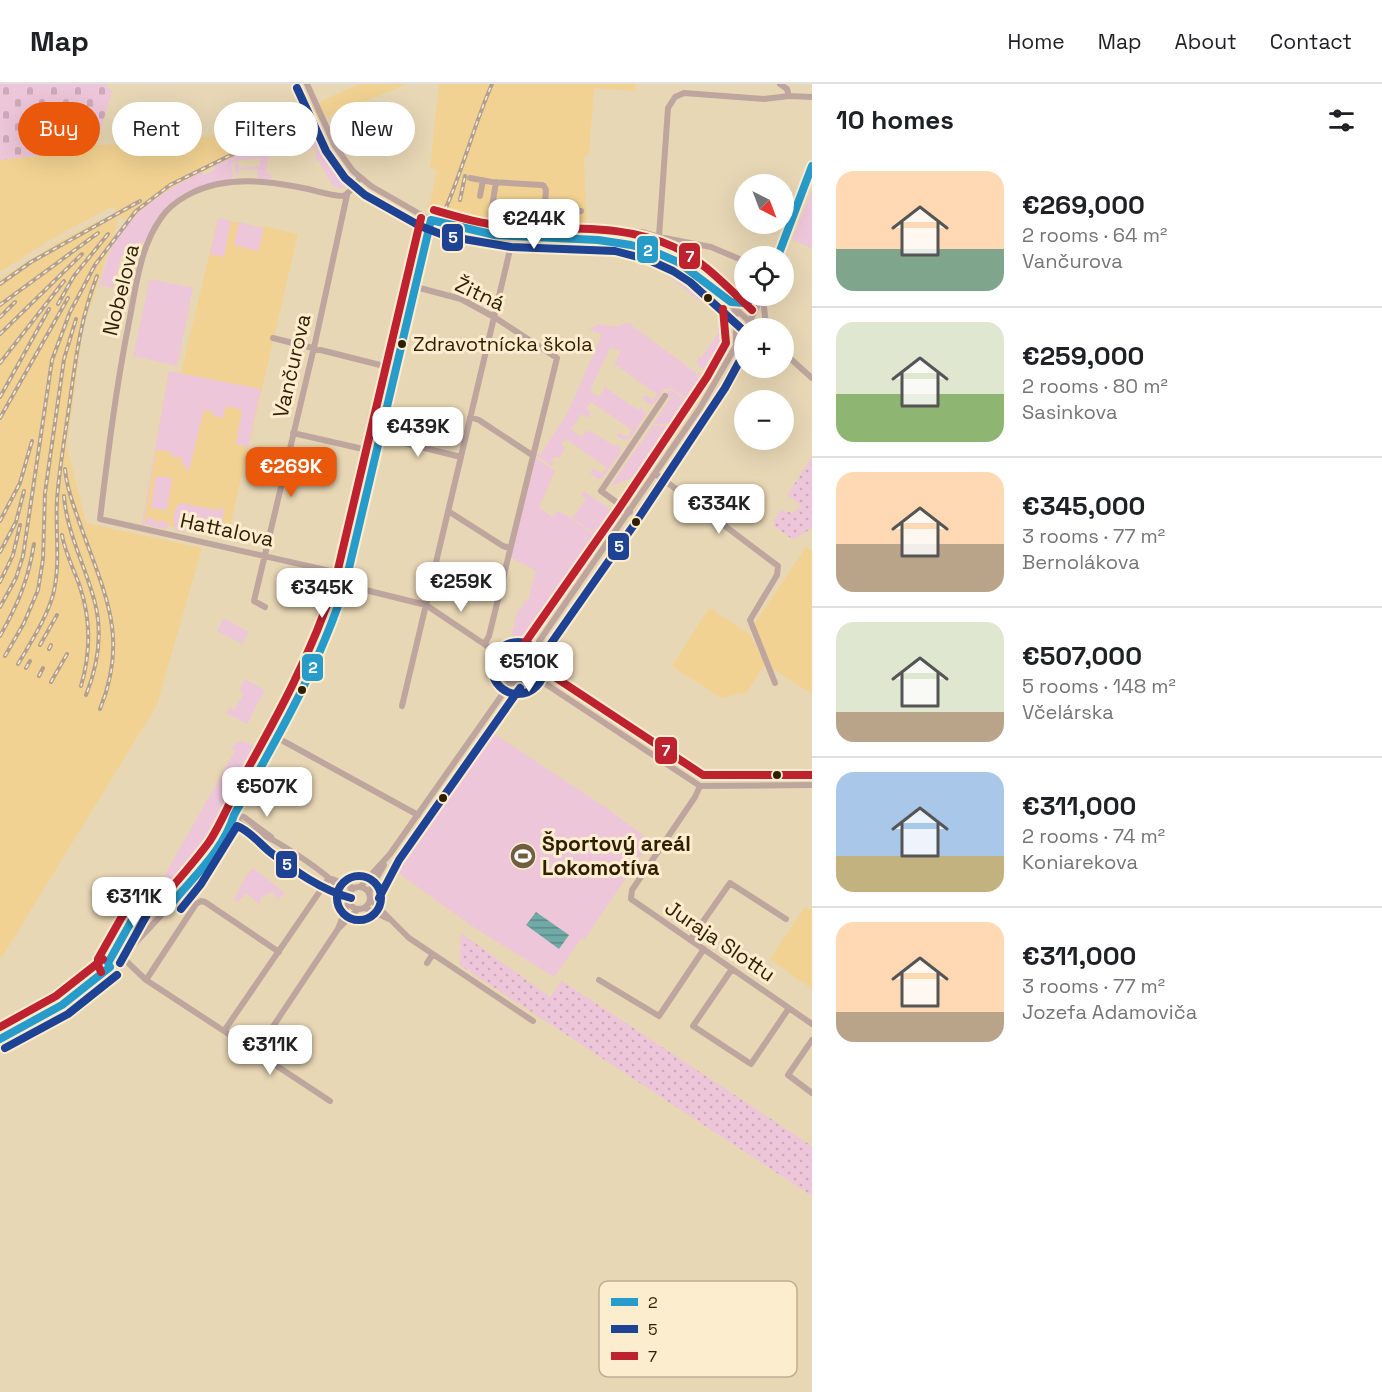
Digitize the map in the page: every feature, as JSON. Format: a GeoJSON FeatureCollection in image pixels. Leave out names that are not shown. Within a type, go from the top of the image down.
{"type":"FeatureCollection","features":[{"type":"Feature","properties":{"kind":"street"},"geometry":{"type":"LineString","coordinates":[[307,84],[335,146],[360,178],[431,220],[459,228],[513,237],[609,240],[646,248],[687,267],[727,301],[740,318]]}},
{"type":"Feature","properties":{"kind":"street"},"geometry":{"type":"LineString","coordinates":[[780,84],[787,89],[789,96]]}},
{"type":"Feature","properties":{"kind":"street"},"geometry":{"type":"LineString","coordinates":[[658,237],[668,108],[672,100],[684,93],[764,99],[789,96],[812,97]]}},
{"type":"Feature","properties":{"kind":"street"},"geometry":{"type":"LineString","coordinates":[[782,246],[812,166]]}},
{"type":"Feature","properties":{"kind":"street"},"geometry":{"type":"LineString","coordinates":[[347,195],[360,178]]}},
{"type":"Feature","properties":{"kind":"street"},"geometry":{"type":"LineString","coordinates":[[470,178],[544,186],[546,190],[544,216],[539,219],[517,219],[495,213],[492,207],[496,182]]}},
{"type":"Feature","properties":{"kind":"street"},"geometry":{"type":"LineString","coordinates":[[480,196],[483,180]]}},
{"type":"Feature","properties":{"kind":"street","name":"Nobelova"},"geometry":{"type":"LineString","coordinates":[[100,519],[115,395],[134,297],[141,265],[153,231],[161,217],[174,204],[192,194],[224,183],[273,182],[340,196],[347,195]]}},
{"type":"Feature","properties":{"kind":"street","name":"Vančurova"},"geometry":{"type":"LineString","coordinates":[[265,607],[254,601],[314,349],[347,195]]}},
{"type":"Feature","properties":{"kind":"street"},"geometry":{"type":"LineString","coordinates":[[546,210],[581,211]]}},
{"type":"Feature","properties":{"kind":"street"},"geometry":{"type":"LineString","coordinates":[[192,878],[204,866],[228,830],[318,659],[333,624],[348,574],[431,220]]}},
{"type":"Feature","properties":{"kind":"street"},"geometry":{"type":"LineString","coordinates":[[611,231],[642,232],[711,247],[734,257]]}},
{"type":"Feature","properties":{"kind":"street"},"geometry":{"type":"LineString","coordinates":[[402,706],[513,237]]}},
{"type":"Feature","properties":{"kind":"street","name":"Žitná"},"geometry":{"type":"LineString","coordinates":[[416,288],[461,299],[494,317],[557,358],[532,455]]}},
{"type":"Feature","properties":{"kind":"street"},"geometry":{"type":"LineString","coordinates":[[727,301],[734,302]]}},
{"type":"Feature","properties":{"kind":"street"},"geometry":{"type":"LineString","coordinates":[[733,307],[735,318]]}},
{"type":"Feature","properties":{"kind":"street"},"geometry":{"type":"LineString","coordinates":[[273,338],[396,369]]}},
{"type":"Feature","properties":{"kind":"street"},"geometry":{"type":"LineString","coordinates":[[529,656],[656,474],[704,402],[734,350]]}},
{"type":"Feature","properties":{"kind":"street"},"geometry":{"type":"LineString","coordinates":[[794,362],[812,378]]}},
{"type":"Feature","properties":{"kind":"street"},"geometry":{"type":"LineString","coordinates":[[630,512],[600,490],[665,396]]}},
{"type":"Feature","properties":{"kind":"street"},"geometry":{"type":"LineString","coordinates":[[470,417],[479,420],[532,455],[489,636],[485,643]]}},
{"type":"Feature","properties":{"kind":"street"},"geometry":{"type":"LineString","coordinates":[[293,433],[376,452]]}},
{"type":"Feature","properties":{"kind":"street"},"geometry":{"type":"LineString","coordinates":[[380,437],[461,457]]}},
{"type":"Feature","properties":{"kind":"street"},"geometry":{"type":"LineString","coordinates":[[656,474],[776,563],[779,572],[750,620],[775,683]]}},
{"type":"Feature","properties":{"kind":"street"},"geometry":{"type":"LineString","coordinates":[[448,511],[503,546],[510,548]]}},
{"type":"Feature","properties":{"kind":"street","name":"Hattalova"},"geometry":{"type":"LineString","coordinates":[[100,519],[348,574]]}},
{"type":"Feature","properties":{"kind":"street"},"geometry":{"type":"LineString","coordinates":[[345,585],[426,605],[505,658]]}},
{"type":"Feature","properties":{"kind":"street"},"geometry":{"type":"LineString","coordinates":[[519,652],[529,656],[534,667],[532,675],[522,683],[511,682],[502,670],[505,658],[511,653],[519,652]]}},
{"type":"Feature","properties":{"kind":"street"},"geometry":{"type":"LineString","coordinates":[[532,675],[700,786],[812,785]]}},
{"type":"Feature","properties":{"kind":"street"},"geometry":{"type":"LineString","coordinates":[[338,929],[348,900],[357,887],[366,882],[390,854],[511,682]]}},
{"type":"Feature","properties":{"kind":"street"},"geometry":{"type":"LineString","coordinates":[[276,736],[418,815]]}},
{"type":"Feature","properties":{"kind":"street","name":"Juraja Slottu"},"geometry":{"type":"LineString","coordinates":[[700,786],[630,897],[633,902],[812,1024]]}},
{"type":"Feature","properties":{"kind":"street"},"geometry":{"type":"LineString","coordinates":[[240,805],[244,817]]}},
{"type":"Feature","properties":{"kind":"street"},"geometry":{"type":"LineString","coordinates":[[234,815],[244,817],[266,832],[274,841]]}},
{"type":"Feature","properties":{"kind":"street"},"geometry":{"type":"LineString","coordinates":[[234,815],[242,825],[274,841],[329,878],[357,909]]}},
{"type":"Feature","properties":{"kind":"street"},"geometry":{"type":"LineString","coordinates":[[0,1039],[62,1005],[122,957],[165,914],[192,878],[228,820],[234,815]]}},
{"type":"Feature","properties":{"kind":"street"},"geometry":{"type":"LineString","coordinates":[[228,830],[242,825]]}},
{"type":"Feature","properties":{"kind":"street"},"geometry":{"type":"LineString","coordinates":[[365,908],[372,886],[390,854]]}},
{"type":"Feature","properties":{"kind":"street"},"geometry":{"type":"LineString","coordinates":[[329,878],[366,889],[390,920],[409,938],[488,995],[533,1021]]}},
{"type":"Feature","properties":{"kind":"street"},"geometry":{"type":"LineString","coordinates":[[224,1031],[329,878]]}},
{"type":"Feature","properties":{"kind":"street"},"geometry":{"type":"LineString","coordinates":[[690,940],[730,883],[786,919]]}},
{"type":"Feature","properties":{"kind":"street"},"geometry":{"type":"LineString","coordinates":[[146,980],[196,904],[201,901],[279,952]]}},
{"type":"Feature","properties":{"kind":"street"},"geometry":{"type":"LineString","coordinates":[[256,1052],[338,929],[357,909],[365,908],[390,920]]}},
{"type":"Feature","properties":{"kind":"street"},"geometry":{"type":"LineString","coordinates":[[599,980],[658,1016],[704,949]]}},
{"type":"Feature","properties":{"kind":"street"},"geometry":{"type":"LineString","coordinates":[[427,963],[433,954]]}},
{"type":"Feature","properties":{"kind":"street"},"geometry":{"type":"LineString","coordinates":[[122,957],[146,980],[330,1101]]}},
{"type":"Feature","properties":{"kind":"street"},"geometry":{"type":"LineString","coordinates":[[732,969],[693,1026],[751,1064],[789,1008]]}},
{"type":"Feature","properties":{"kind":"street"},"geometry":{"type":"LineString","coordinates":[[509,1015],[514,1008]]}},
{"type":"Feature","properties":{"kind":"street"},"geometry":{"type":"LineString","coordinates":[[812,1040],[790,1071],[789,1077],[812,1093]]}},
{"type":"Feature","properties":{"kind":"shaded area"},"geometry":{"type":"Polygon","coordinates":[[[359,84],[407,84],[363,102],[330,102],[330,116],[318,121],[318,103],[359,84]]]}},
{"type":"Feature","properties":{"kind":"shaded area"},"geometry":{"type":"Polygon","coordinates":[[[439,84],[635,84],[635,91],[594,88],[589,154],[584,157],[587,232],[517,231],[442,215],[426,207],[430,203],[437,170],[430,168],[439,84]]]}},
{"type":"Feature","properties":{"kind":"shaded area"},"geometry":{"type":"Polygon","coordinates":[[[214,135],[214,156],[240,156],[184,181],[146,206],[132,220],[119,218],[113,206],[50,240],[0,272],[0,160],[33,156],[100,156],[100,145],[112,144],[112,156],[202,156],[202,138],[214,135]]]}},
{"type":"Feature","properties":{"kind":"shaded area"},"geometry":{"type":"Polygon","coordinates":[[[119,218],[83,330],[67,446],[86,523],[202,548],[157,705],[2,957],[0,956],[0,279],[58,242],[98,221],[119,218]]]}},
{"type":"Feature","properties":{"kind":"shaded area"},"geometry":{"type":"Polygon","coordinates":[[[218,218],[298,234],[227,539],[181,528],[168,526],[165,529],[142,524],[169,371],[181,373],[218,218]]]}},
{"type":"Feature","properties":{"kind":"shaded area"},"geometry":{"type":"Polygon","coordinates":[[[806,547],[812,551],[812,694],[773,669],[754,624],[806,547]]]}},
{"type":"Feature","properties":{"kind":"shaded area"},"geometry":{"type":"Polygon","coordinates":[[[709,608],[750,634],[765,664],[747,692],[721,698],[672,666],[709,608]]]}},
{"type":"Feature","properties":{"kind":"shaded area"},"geometry":{"type":"Polygon","coordinates":[[[805,907],[812,911],[812,989],[770,959],[805,907]]]}},
{"type":"Feature","properties":{"kind":"green space"},"geometry":{"type":"Polygon","coordinates":[[[0,84],[106,84],[112,92],[100,131],[100,102],[18,102],[18,156],[33,156],[0,160],[0,84]]]}},
{"type":"Feature","properties":{"kind":"green space"},"geometry":{"type":"Polygon","coordinates":[[[318,124],[330,156],[348,177],[346,187],[340,189],[332,185],[320,164],[321,161],[318,162],[315,158],[318,156],[318,124]]]}},
{"type":"Feature","properties":{"kind":"green space"},"geometry":{"type":"Polygon","coordinates":[[[269,156],[266,172],[273,176],[270,179],[258,179],[257,169],[239,170],[238,179],[235,163],[238,162],[239,168],[260,166],[260,158],[239,160],[231,164],[234,177],[182,194],[160,214],[145,242],[141,242],[135,260],[121,256],[113,288],[99,285],[115,241],[132,219],[154,200],[177,185],[202,172],[204,175],[215,170],[214,166],[233,157],[269,156]]]}},
{"type":"Feature","properties":{"kind":"green space"},"geometry":{"type":"Polygon","coordinates":[[[812,191],[812,248],[792,240],[812,191]]]}},
{"type":"Feature","properties":{"kind":"green space"},"geometry":{"type":"Polygon","coordinates":[[[218,218],[231,221],[224,257],[210,254],[218,218]]]}},
{"type":"Feature","properties":{"kind":"green space"},"geometry":{"type":"Polygon","coordinates":[[[239,222],[264,229],[258,251],[234,245],[239,222]]]}},
{"type":"Feature","properties":{"kind":"green space"},"geometry":{"type":"Polygon","coordinates":[[[665,261],[689,277],[705,299],[702,303],[671,278],[665,261]]]}},
{"type":"Feature","properties":{"kind":"green space"},"geometry":{"type":"Polygon","coordinates":[[[150,279],[193,288],[177,366],[133,356],[150,279]]]}},
{"type":"Feature","properties":{"kind":"green space"},"geometry":{"type":"Polygon","coordinates":[[[718,321],[727,331],[706,370],[699,365],[698,356],[701,358],[719,332],[717,330],[718,321]]]}},
{"type":"Feature","properties":{"kind":"green space"},"geometry":{"type":"Polygon","coordinates":[[[631,322],[632,326],[702,377],[690,400],[670,388],[663,390],[655,403],[649,404],[643,399],[644,396],[653,400],[657,394],[616,365],[612,371],[621,350],[610,348],[590,390],[599,397],[606,385],[606,388],[638,410],[641,407],[646,414],[630,439],[624,440],[617,436],[618,433],[628,437],[632,430],[591,402],[586,408],[591,412],[587,418],[581,414],[571,429],[581,437],[589,430],[614,446],[616,444],[620,447],[621,452],[602,478],[598,479],[590,473],[592,469],[602,473],[606,467],[566,439],[561,445],[565,448],[559,458],[554,457],[551,461],[554,463],[552,466],[535,455],[536,453],[540,455],[567,414],[602,335],[589,329],[600,324],[614,327],[631,322]]]}},
{"type":"Feature","properties":{"kind":"green space"},"geometry":{"type":"Polygon","coordinates":[[[169,371],[261,389],[248,447],[236,444],[242,410],[226,406],[223,418],[213,416],[213,412],[204,410],[189,471],[186,470],[187,466],[182,465],[182,458],[170,456],[170,451],[156,450],[144,521],[147,521],[148,516],[157,522],[165,520],[165,523],[170,523],[165,529],[142,524],[169,371]]]}},
{"type":"Feature","properties":{"kind":"green space"},"geometry":{"type":"Polygon","coordinates":[[[671,390],[689,402],[674,424],[653,424],[663,410],[661,406],[664,408],[671,398],[665,392],[671,390]]]}},
{"type":"Feature","properties":{"kind":"green space"},"geometry":{"type":"Polygon","coordinates":[[[691,403],[694,405],[632,497],[629,495],[691,403]]]}},
{"type":"Feature","properties":{"kind":"green space"},"geometry":{"type":"Polygon","coordinates":[[[652,426],[673,426],[651,457],[636,442],[641,444],[652,426]]]}},
{"type":"Feature","properties":{"kind":"green space"},"geometry":{"type":"Polygon","coordinates":[[[639,445],[651,459],[640,475],[611,486],[639,445]]]}},
{"type":"Feature","properties":{"kind":"green space"},"geometry":{"type":"Polygon","coordinates":[[[535,457],[555,471],[539,507],[552,517],[558,511],[563,513],[599,538],[521,647],[505,648],[509,647],[518,609],[522,609],[524,600],[528,601],[536,571],[510,557],[535,457]]]}},
{"type":"Feature","properties":{"kind":"green space"},"geometry":{"type":"Polygon","coordinates":[[[812,457],[812,528],[792,539],[774,526],[774,520],[781,510],[792,513],[802,506],[787,495],[812,457]]]}},
{"type":"Feature","properties":{"kind":"green space"},"geometry":{"type":"Polygon","coordinates":[[[156,476],[172,478],[167,510],[151,508],[156,476]]]}},
{"type":"Feature","properties":{"kind":"green space"},"geometry":{"type":"Polygon","coordinates":[[[584,491],[614,512],[600,537],[572,518],[586,499],[581,495],[584,491]]]}},
{"type":"Feature","properties":{"kind":"green space"},"geometry":{"type":"Polygon","coordinates":[[[181,503],[217,510],[223,506],[223,538],[186,530],[183,533],[181,532],[183,529],[179,528],[179,532],[175,530],[175,512],[181,503]]]}},
{"type":"Feature","properties":{"kind":"green space"},"geometry":{"type":"Polygon","coordinates":[[[330,612],[331,618],[315,657],[277,728],[268,728],[318,637],[324,615],[330,612]]]}},
{"type":"Feature","properties":{"kind":"green space"},"geometry":{"type":"Polygon","coordinates":[[[224,618],[249,632],[242,644],[217,631],[224,618]]]}},
{"type":"Feature","properties":{"kind":"green space"},"geometry":{"type":"Polygon","coordinates":[[[245,679],[265,690],[247,724],[226,713],[229,708],[234,710],[244,693],[239,690],[245,679]]]}},
{"type":"Feature","properties":{"kind":"green space","name":"Športový areál Lokomotíva"},"geometry":{"type":"Polygon","coordinates":[[[490,731],[605,807],[651,841],[584,940],[581,939],[554,977],[472,926],[394,870],[490,731]]]}},
{"type":"Feature","properties":{"kind":"green space"},"geometry":{"type":"Polygon","coordinates":[[[243,741],[259,749],[262,754],[223,824],[188,880],[174,893],[163,892],[158,885],[159,877],[163,878],[235,751],[231,749],[237,742],[243,741]]]}},
{"type":"Feature","properties":{"kind":"green space"},"geometry":{"type":"Polygon","coordinates":[[[253,868],[285,893],[278,900],[273,892],[261,897],[260,905],[247,893],[237,902],[234,899],[253,868]]]}},
{"type":"Feature","properties":{"kind":"green space"},"geometry":{"type":"Polygon","coordinates":[[[461,933],[550,997],[562,981],[812,1146],[812,1196],[460,965],[461,933]]]}},
{"type":"Feature","properties":{"kind":"water"},"geometry":{"type":"Polygon","coordinates":[[[536,912],[569,935],[559,949],[526,925],[536,912]]]}},
{"type":"Feature","properties":{"kind":"railway"},"geometry":{"type":"LineString","coordinates":[[445,210],[492,84]]}},
{"type":"Feature","properties":{"kind":"railway"},"geometry":{"type":"LineString","coordinates":[[0,607],[16,578],[23,556],[52,360],[70,312],[95,265],[136,211],[170,185],[229,156]]}},
{"type":"Feature","properties":{"kind":"railway"},"geometry":{"type":"LineString","coordinates":[[460,200],[465,176]]}},
{"type":"Feature","properties":{"kind":"railway"},"geometry":{"type":"LineString","coordinates":[[0,284],[31,262],[140,201]]}},
{"type":"Feature","properties":{"kind":"railway"},"geometry":{"type":"LineString","coordinates":[[0,305],[98,233]]}},
{"type":"Feature","properties":{"kind":"railway"},"geometry":{"type":"LineString","coordinates":[[58,304],[74,276],[108,234]]}},
{"type":"Feature","properties":{"kind":"railway"},"geometry":{"type":"LineString","coordinates":[[0,334],[82,254]]}},
{"type":"Feature","properties":{"kind":"railway"},"geometry":{"type":"LineString","coordinates":[[18,664],[38,630],[53,595],[57,559],[57,500],[62,457],[78,344],[97,276]]}},
{"type":"Feature","properties":{"kind":"railway"},"geometry":{"type":"LineString","coordinates":[[0,363],[64,281]]}},
{"type":"Feature","properties":{"kind":"railway"},"geometry":{"type":"LineString","coordinates":[[0,418],[68,298]]}},
{"type":"Feature","properties":{"kind":"railway"},"geometry":{"type":"LineString","coordinates":[[0,317],[15,302]]}},
{"type":"Feature","properties":{"kind":"railway"},"geometry":{"type":"LineString","coordinates":[[0,397],[49,309]]}},
{"type":"Feature","properties":{"kind":"railway"},"geometry":{"type":"LineString","coordinates":[[5,656],[24,623],[38,590],[43,559],[45,493],[64,359],[76,319]]}},
{"type":"Feature","properties":{"kind":"railway"},"geometry":{"type":"LineString","coordinates":[[0,521],[20,483],[32,441]]}},
{"type":"Feature","properties":{"kind":"railway"},"geometry":{"type":"LineString","coordinates":[[65,469],[71,498],[105,595],[110,616],[113,660],[100,709]]}},
{"type":"Feature","properties":{"kind":"railway"},"geometry":{"type":"LineString","coordinates":[[0,552],[16,522],[24,491]]}},
{"type":"Feature","properties":{"kind":"railway"},"geometry":{"type":"LineString","coordinates":[[64,496],[69,524],[95,603],[99,627],[94,672],[86,695]]}},
{"type":"Feature","properties":{"kind":"railway"},"geometry":{"type":"LineString","coordinates":[[0,582],[13,555],[20,525]]}},
{"type":"Feature","properties":{"kind":"railway"},"geometry":{"type":"LineString","coordinates":[[62,535],[83,597],[88,622],[87,660],[81,686]]}},
{"type":"Feature","properties":{"kind":"railway"},"geometry":{"type":"LineString","coordinates":[[0,636],[22,592],[34,544]]}},
{"type":"Feature","properties":{"kind":"railway"},"geometry":{"type":"LineString","coordinates":[[40,645],[57,615]]}},
{"type":"Feature","properties":{"kind":"railway"},"geometry":{"type":"LineString","coordinates":[[49,649],[51,645]]}},
{"type":"Feature","properties":{"kind":"railway"},"geometry":{"type":"LineString","coordinates":[[51,682],[67,654]]}},
{"type":"Feature","properties":{"kind":"railway"},"geometry":{"type":"LineString","coordinates":[[26,668],[30,661]]}},
{"type":"Feature","properties":{"kind":"railway"},"geometry":{"type":"LineString","coordinates":[[39,676],[43,668]]}},
{"type":"Feature","properties":{"kind":"transit line","name":"5"},"geometry":{"type":"LineString","coordinates":[[297,88],[326,151],[345,178],[365,195],[420,226],[446,236],[511,247],[615,251],[649,260],[690,282],[734,322]]}},
{"type":"Feature","properties":{"kind":"transit line","name":"2"},"geometry":{"type":"LineString","coordinates":[[782,246],[812,166]]}},
{"type":"Feature","properties":{"kind":"transit line","name":"7"},"geometry":{"type":"LineString","coordinates":[[434,210],[497,225],[591,229],[654,239],[674,247],[695,260],[752,310]]}},
{"type":"Feature","properties":{"kind":"transit line","name":"7"},"geometry":{"type":"LineString","coordinates":[[165,895],[204,849],[218,828],[293,684],[326,608],[335,582],[421,218]]}},
{"type":"Feature","properties":{"kind":"transit line","name":"2"},"geometry":{"type":"LineString","coordinates":[[431,220],[495,235],[598,240],[631,245],[678,262],[734,302]]}},
{"type":"Feature","properties":{"kind":"transit line","name":"2"},"geometry":{"type":"LineString","coordinates":[[173,902],[208,861],[223,839],[296,703],[323,645],[345,585],[431,220]]}},
{"type":"Feature","properties":{"kind":"transit line","name":"7"},"geometry":{"type":"LineString","coordinates":[[520,650],[707,377],[726,343],[723,309]]}},
{"type":"Feature","properties":{"kind":"transit line","name":"5"},"geometry":{"type":"LineString","coordinates":[[538,662],[636,522],[734,371]]}},
{"type":"Feature","properties":{"kind":"transit line","name":"5"},"geometry":{"type":"LineString","coordinates":[[513,642],[523,642],[537,649],[544,668],[537,687],[523,694],[513,694],[503,690],[496,683],[492,673],[492,663],[496,653],[503,646],[513,642]]}},
{"type":"Feature","properties":{"kind":"transit line","name":"7"},"geometry":{"type":"LineString","coordinates":[[538,666],[703,775],[812,775]]}},
{"type":"Feature","properties":{"kind":"transit line","name":"5"},"geometry":{"type":"LineString","coordinates":[[379,898],[399,860],[520,688]]}},
{"type":"Feature","properties":{"kind":"transit line","name":"5"},"geometry":{"type":"LineString","coordinates":[[181,909],[201,884],[237,826],[309,879],[340,895],[351,898]]}},
{"type":"Feature","properties":{"kind":"transit line","name":"5"},"geometry":{"type":"LineString","coordinates":[[359,876],[375,882],[381,898],[375,914],[359,920],[343,914],[337,898],[343,882],[359,876]]}},
{"type":"Feature","properties":{"kind":"transit line","name":"7"},"geometry":{"type":"LineString","coordinates":[[101,972],[98,959],[141,883]]}},
{"type":"Feature","properties":{"kind":"transit line","name":"2"},"geometry":{"type":"LineString","coordinates":[[110,967],[108,963],[150,888]]}},
{"type":"Feature","properties":{"kind":"transit line","name":"5"},"geometry":{"type":"LineString","coordinates":[[120,963],[159,893]]}},
{"type":"Feature","properties":{"kind":"transit line","name":"7"},"geometry":{"type":"LineString","coordinates":[[0,1027],[56,996],[103,959]]}},
{"type":"Feature","properties":{"kind":"transit line","name":"2"},"geometry":{"type":"LineString","coordinates":[[0,1039],[62,1005],[110,967]]}},
{"type":"Feature","properties":{"kind":"transit line","name":"5"},"geometry":{"type":"LineString","coordinates":[[5,1048],[68,1014],[117,975]]}},
{"type":"Feature","properties":{"kind":"place","name":"Zdravotnícka škola"},"geometry":{"type":"Point","coordinates":[402,344]}},
{"type":"Feature","properties":{"kind":"place","name":"Športový areál Lokomotíva"},"geometry":{"type":"Point","coordinates":[523,856]}}]}
